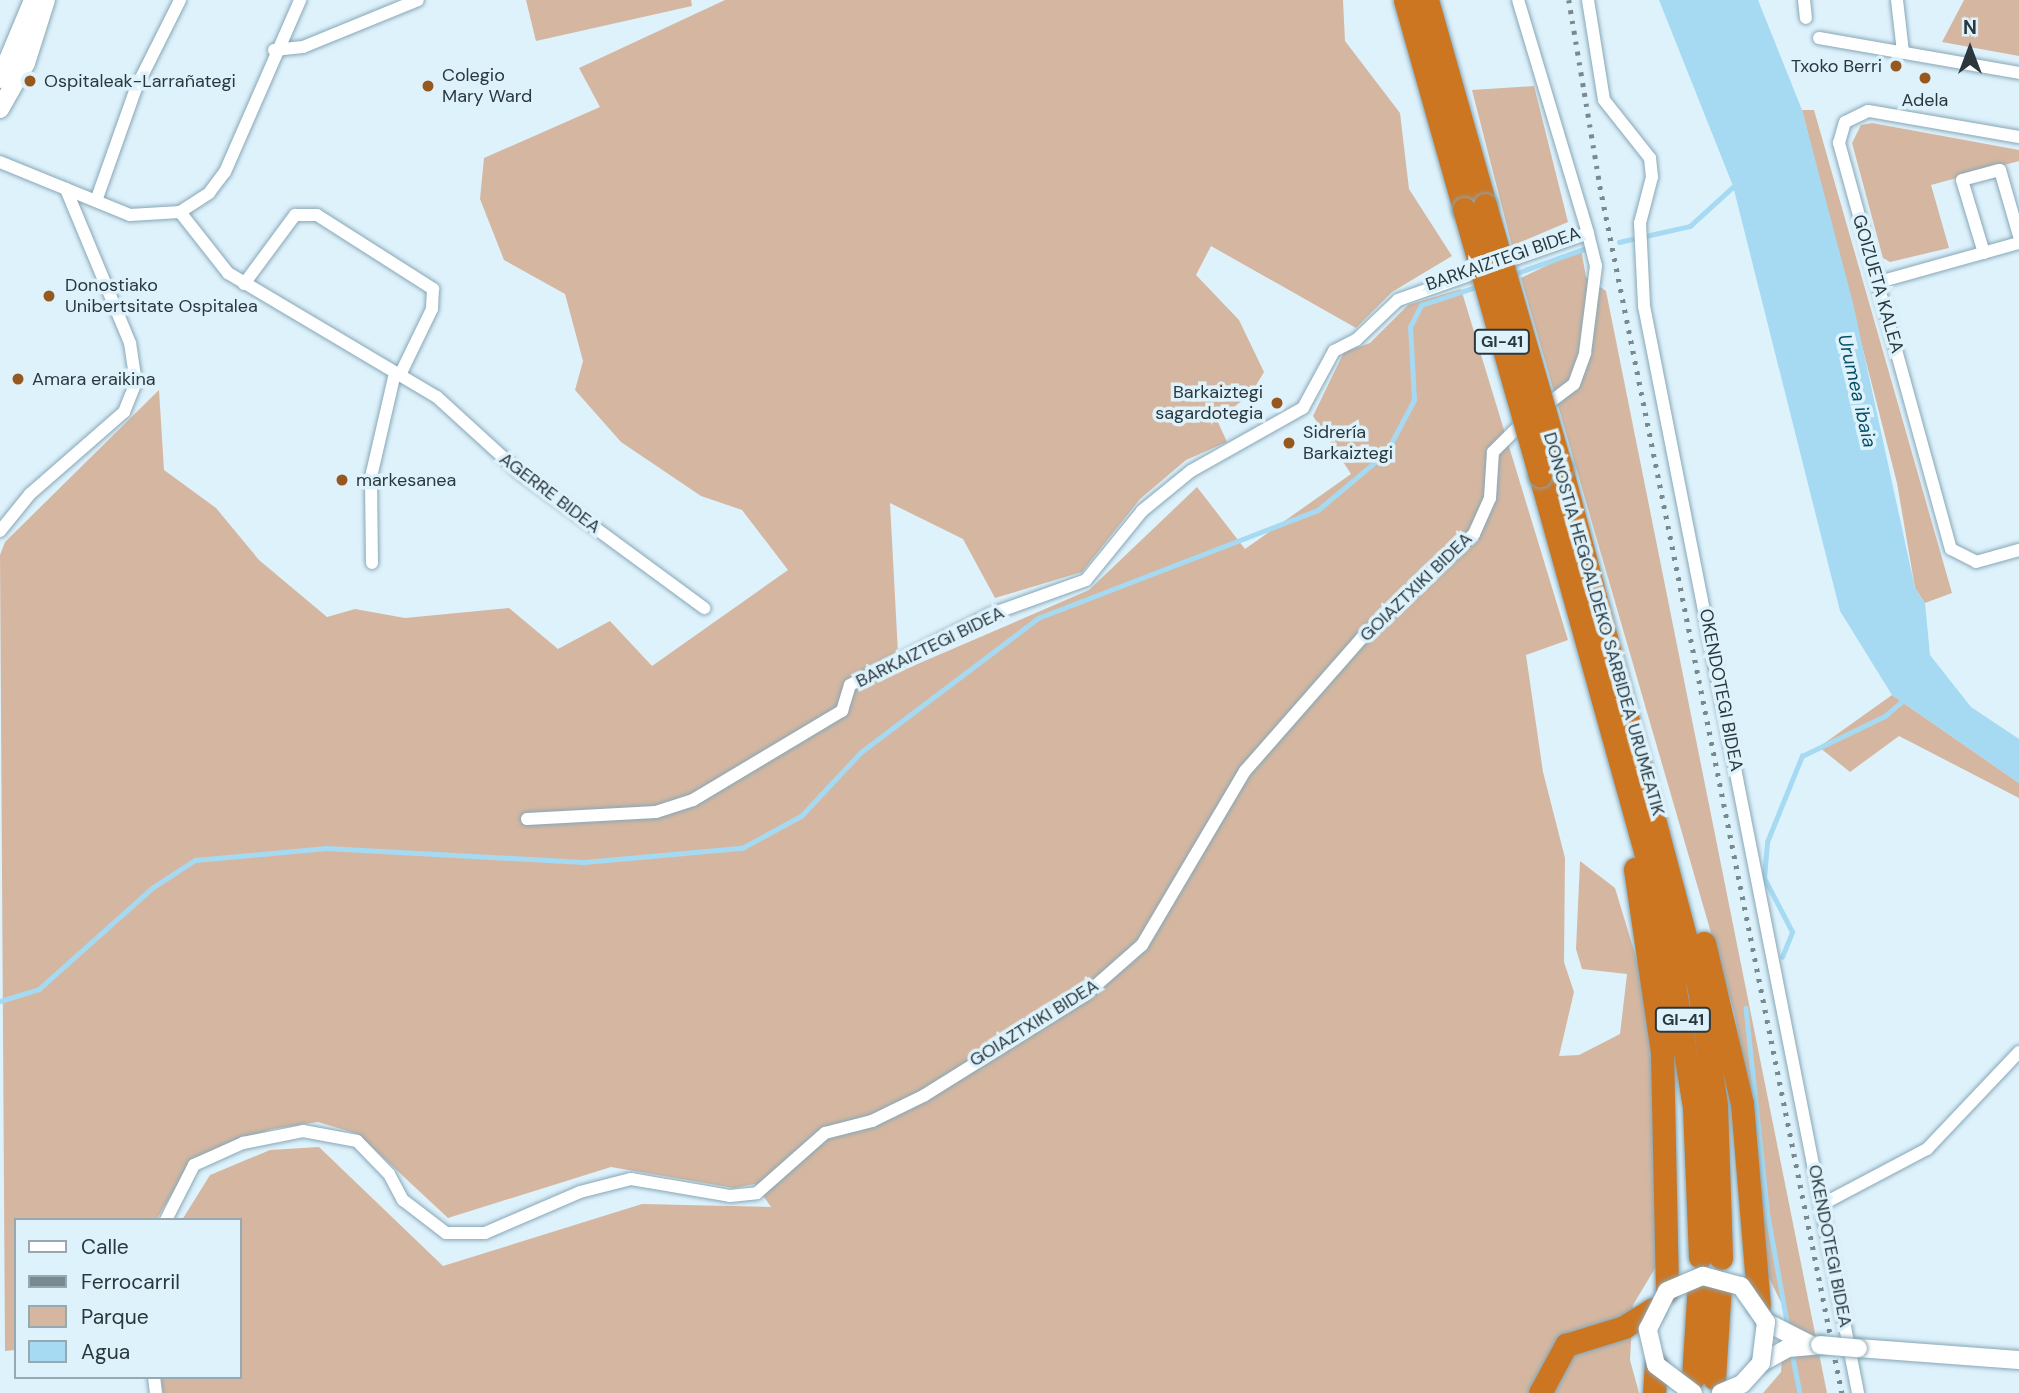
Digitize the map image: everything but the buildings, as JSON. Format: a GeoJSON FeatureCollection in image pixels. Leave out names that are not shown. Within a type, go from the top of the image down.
{"type":"FeatureCollection","features":[{"type":"Feature","properties":{"kind":"highway","name":"DONOSTIA HEGOALDEKO SARBIDEA URUMEATIK"},"geometry":{"type":"LineString","coordinates":[[1405,0],[1474,207],[1550,472],[1663,835],[1707,1037],[1711,1258],[1686,1039],[1663,916],[1628,790],[1550,472]]}},
{"type":"Feature","properties":{"kind":"highway","name":"DONOSTIA HEGOALDEKO SARBIDEA URUMEATIK"},"geometry":{"type":"LineString","coordinates":[[1427,0],[1474,207]]}},
{"type":"Feature","properties":{"kind":"highway"},"geometry":{"type":"LineString","coordinates":[[1540,1393],[1560,1352],[1660,1300],[1662,1051],[1646,919],[1623,813],[1628,790]]}},
{"type":"Feature","properties":{"kind":"highway"},"geometry":{"type":"LineString","coordinates":[[1663,835],[1679,855],[1726,1024],[1752,1169],[1763,1313]]}},
{"type":"Feature","properties":{"kind":"highway"},"geometry":{"type":"LineString","coordinates":[[1710,1285],[1718,1386]]}},
{"type":"Feature","properties":{"kind":"highway"},"geometry":{"type":"LineString","coordinates":[[1603,1331],[1652,1357],[1654,1393]]}},
{"type":"Feature","properties":{"kind":"main road"},"geometry":{"type":"LineString","coordinates":[[0,109],[26,63],[46,0]]}},
{"type":"Feature","properties":{"kind":"main road"},"geometry":{"type":"LineString","coordinates":[[0,79],[31,8]]}},
{"type":"Feature","properties":{"kind":"main road"},"geometry":{"type":"LineString","coordinates":[[1820,1345],[1788,1348],[1718,1386],[1652,1357],[1660,1300],[1690,1278],[1717,1276],[1741,1286],[1763,1313],[1791,1338],[1820,1345],[2019,1360]]}},
{"type":"Feature","properties":{"kind":"main road"},"geometry":{"type":"LineString","coordinates":[[1761,1363],[1763,1313]]}},
{"type":"Feature","properties":{"kind":"street"},"geometry":{"type":"LineString","coordinates":[[96,201],[136,88],[180,0]]}},
{"type":"Feature","properties":{"kind":"street"},"geometry":{"type":"LineString","coordinates":[[0,162],[141,218],[180,212],[209,193],[225,172],[274,50],[300,0]]}},
{"type":"Feature","properties":{"kind":"street"},"geometry":{"type":"LineString","coordinates":[[274,50],[303,47],[418,0]]}},
{"type":"Feature","properties":{"kind":"street","name":"BARKAIZTEGI BIDEA"},"geometry":{"type":"LineString","coordinates":[[527,819],[656,812],[693,800],[842,711],[850,685],[989,615],[1086,580],[1142,511],[1191,471],[1303,408],[1334,351],[1356,340],[1405,296],[1588,233],[1518,0]]}},
{"type":"Feature","properties":{"kind":"street","name":"OKENDOTEGI BIDEA"},"geometry":{"type":"LineString","coordinates":[[1588,0],[1604,100],[1650,158],[1652,177],[1640,223],[1644,306],[1823,1204],[1858,1393]]}},
{"type":"Feature","properties":{"kind":"street"},"geometry":{"type":"LineString","coordinates":[[1804,0],[1806,18]]}},
{"type":"Feature","properties":{"kind":"street"},"geometry":{"type":"LineString","coordinates":[[1897,0],[1903,52]]}},
{"type":"Feature","properties":{"kind":"street"},"geometry":{"type":"LineString","coordinates":[[1819,38],[2019,73]]}},
{"type":"Feature","properties":{"kind":"street","name":"GOIZUETA KALEA"},"geometry":{"type":"LineString","coordinates":[[2019,137],[1868,111],[1845,122],[1839,143],[1951,549],[1976,562],[2019,550]]}},
{"type":"Feature","properties":{"kind":"street"},"geometry":{"type":"LineString","coordinates":[[1984,253],[1962,180],[2000,170],[2019,236]]}},
{"type":"Feature","properties":{"kind":"street"},"geometry":{"type":"LineString","coordinates":[[0,531],[30,494],[124,412],[136,383],[131,343],[65,190]]}},
{"type":"Feature","properties":{"kind":"street","name":"AGERRE BIDEA"},"geometry":{"type":"LineString","coordinates":[[180,212],[208,251],[244,284],[436,397],[519,472],[704,608]]}},
{"type":"Feature","properties":{"kind":"street"},"geometry":{"type":"LineString","coordinates":[[244,284],[295,215],[317,215],[433,289],[432,309],[398,374],[371,477],[372,563]]}},
{"type":"Feature","properties":{"kind":"street","name":"GOIAZTXIKI BIDEA"},"geometry":{"type":"LineString","coordinates":[[167,1218],[194,1165],[243,1143],[303,1130],[357,1141],[389,1174],[403,1200],[446,1233],[485,1233],[580,1192],[631,1179],[730,1196],[757,1193],[825,1132],[872,1121],[925,1095],[1085,995],[1142,946],[1245,771],[1361,639],[1474,534],[1490,498],[1493,452],[1506,433],[1574,384],[1594,301],[1596,266],[1588,233]]}},
{"type":"Feature","properties":{"kind":"street"},"geometry":{"type":"LineString","coordinates":[[1879,282],[2019,243]]}},
{"type":"Feature","properties":{"kind":"street"},"geometry":{"type":"LineString","coordinates":[[1823,1204],[1927,1149],[2019,1052]]}},
{"type":"Feature","properties":{"kind":"green space"},"geometry":{"type":"Polygon","coordinates":[[[526,0],[691,0],[692,6],[536,41],[526,0]]]}},
{"type":"Feature","properties":{"kind":"green space"},"geometry":{"type":"Polygon","coordinates":[[[725,0],[1343,0],[1345,41],[1400,113],[1409,189],[1452,256],[1392,292],[1356,328],[1211,246],[1196,275],[1239,320],[1264,372],[1251,394],[1217,420],[1227,442],[1186,460],[1140,499],[1082,572],[995,598],[963,539],[890,503],[899,672],[1089,590],[1197,487],[1245,549],[1351,474],[1313,416],[1344,352],[1370,343],[1408,305],[1461,289],[1568,640],[1526,655],[1543,772],[1565,858],[1564,962],[1574,992],[1559,1056],[1579,1055],[1620,1034],[1627,974],[1582,969],[1576,949],[1580,861],[1615,888],[1646,990],[1654,1043],[1657,1265],[1633,1305],[1630,1360],[1639,1393],[163,1393],[161,1379],[242,1379],[242,1218],[183,1218],[210,1175],[270,1150],[319,1147],[443,1266],[642,1204],[771,1207],[755,1184],[734,1188],[611,1167],[448,1218],[358,1134],[318,1122],[272,1129],[194,1158],[157,1218],[14,1218],[14,1350],[5,1351],[0,555],[5,542],[159,390],[164,470],[216,508],[259,560],[327,617],[355,609],[405,618],[509,608],[558,649],[610,621],[652,666],[788,570],[742,510],[701,496],[621,442],[575,390],[583,361],[565,294],[504,260],[480,199],[484,158],[600,107],[579,68],[725,0]]]}},
{"type":"Feature","properties":{"kind":"green space"},"geometry":{"type":"Polygon","coordinates":[[[1964,0],[2019,0],[2019,56],[1942,42],[1964,0]]]}},
{"type":"Feature","properties":{"kind":"green space"},"geometry":{"type":"Polygon","coordinates":[[[1534,86],[1568,222],[1512,246],[1472,90],[1534,86]]]}},
{"type":"Feature","properties":{"kind":"green space"},"geometry":{"type":"Polygon","coordinates":[[[1802,110],[1814,110],[1952,593],[1925,603],[1915,588],[1897,483],[1802,110]]]}},
{"type":"Feature","properties":{"kind":"green space"},"geometry":{"type":"Polygon","coordinates":[[[1872,123],[2019,150],[2019,161],[1931,185],[1949,248],[1890,262],[1883,258],[1852,143],[1861,125],[1872,123]]]}},
{"type":"Feature","properties":{"kind":"green space"},"geometry":{"type":"Polygon","coordinates":[[[1581,249],[1586,277],[1606,291],[1827,1393],[1763,1393],[1781,1372],[1785,1310],[1767,1274],[1753,1113],[1734,1012],[1521,278],[1581,249]]]}},
{"type":"Feature","properties":{"kind":"green space"},"geometry":{"type":"Polygon","coordinates":[[[1892,695],[2019,783],[2019,798],[1899,736],[1850,772],[1819,747],[1892,695]]]}},
{"type":"Feature","properties":{"kind":"water","name":"Urumea ibaia"},"geometry":{"type":"Polygon","coordinates":[[[1659,0],[1758,0],[1802,110],[1853,303],[1915,588],[1925,603],[1930,655],[1971,707],[2019,739],[2019,783],[1892,695],[1840,611],[1733,186],[1659,0]]]}},
{"type":"Feature","properties":{"kind":"waterway"},"geometry":{"type":"LineString","coordinates":[[1619,242],[1690,226],[1736,184]]}},
{"type":"Feature","properties":{"kind":"waterway"},"geometry":{"type":"LineString","coordinates":[[1514,274],[1584,249]]}},
{"type":"Feature","properties":{"kind":"waterway"},"geometry":{"type":"LineString","coordinates":[[0,1001],[39,989],[152,888],[195,860],[326,848],[584,862],[742,848],[801,816],[861,752],[1038,618],[1318,510],[1386,453],[1414,400],[1410,327],[1421,305],[1479,286]]}},
{"type":"Feature","properties":{"kind":"waterway"},"geometry":{"type":"LineString","coordinates":[[1782,957],[1792,932],[1764,878],[1767,842],[1802,756],[1885,716],[1906,698]]}},
{"type":"Feature","properties":{"kind":"waterway"},"geometry":{"type":"LineString","coordinates":[[1746,1008],[1768,1216],[1788,1327]]}},
{"type":"Feature","properties":{"kind":"waterway"},"geometry":{"type":"LineString","coordinates":[[1792,1353],[1800,1393]]}},
{"type":"Feature","properties":{"kind":"railway"},"geometry":{"type":"LineString","coordinates":[[1569,0],[1600,186],[1842,1393]]}},
{"type":"Feature","properties":{"kind":"place","name":"Txoko Berri"},"geometry":{"type":"Point","coordinates":[1896,66]}},
{"type":"Feature","properties":{"kind":"place","name":"Adela"},"geometry":{"type":"Point","coordinates":[1925,78]}},
{"type":"Feature","properties":{"kind":"place","name":"Ospitaleak-Larrañategi"},"geometry":{"type":"Point","coordinates":[30,81]}},
{"type":"Feature","properties":{"kind":"place","name":"Colegio Mary Ward"},"geometry":{"type":"Point","coordinates":[428,86]}},
{"type":"Feature","properties":{"kind":"place","name":"Donostiako Unibertsitate Ospitalea"},"geometry":{"type":"Point","coordinates":[49,296]}},
{"type":"Feature","properties":{"kind":"place","name":"Amara eraikina"},"geometry":{"type":"Point","coordinates":[18,379]}},
{"type":"Feature","properties":{"kind":"place","name":"Barkaiztegi sagardotegia"},"geometry":{"type":"Point","coordinates":[1277,403]}},
{"type":"Feature","properties":{"kind":"place","name":"Sidrería Barkaiztegi"},"geometry":{"type":"Point","coordinates":[1289,443]}},
{"type":"Feature","properties":{"kind":"place","name":"markesanea"},"geometry":{"type":"Point","coordinates":[342,480]}}]}
